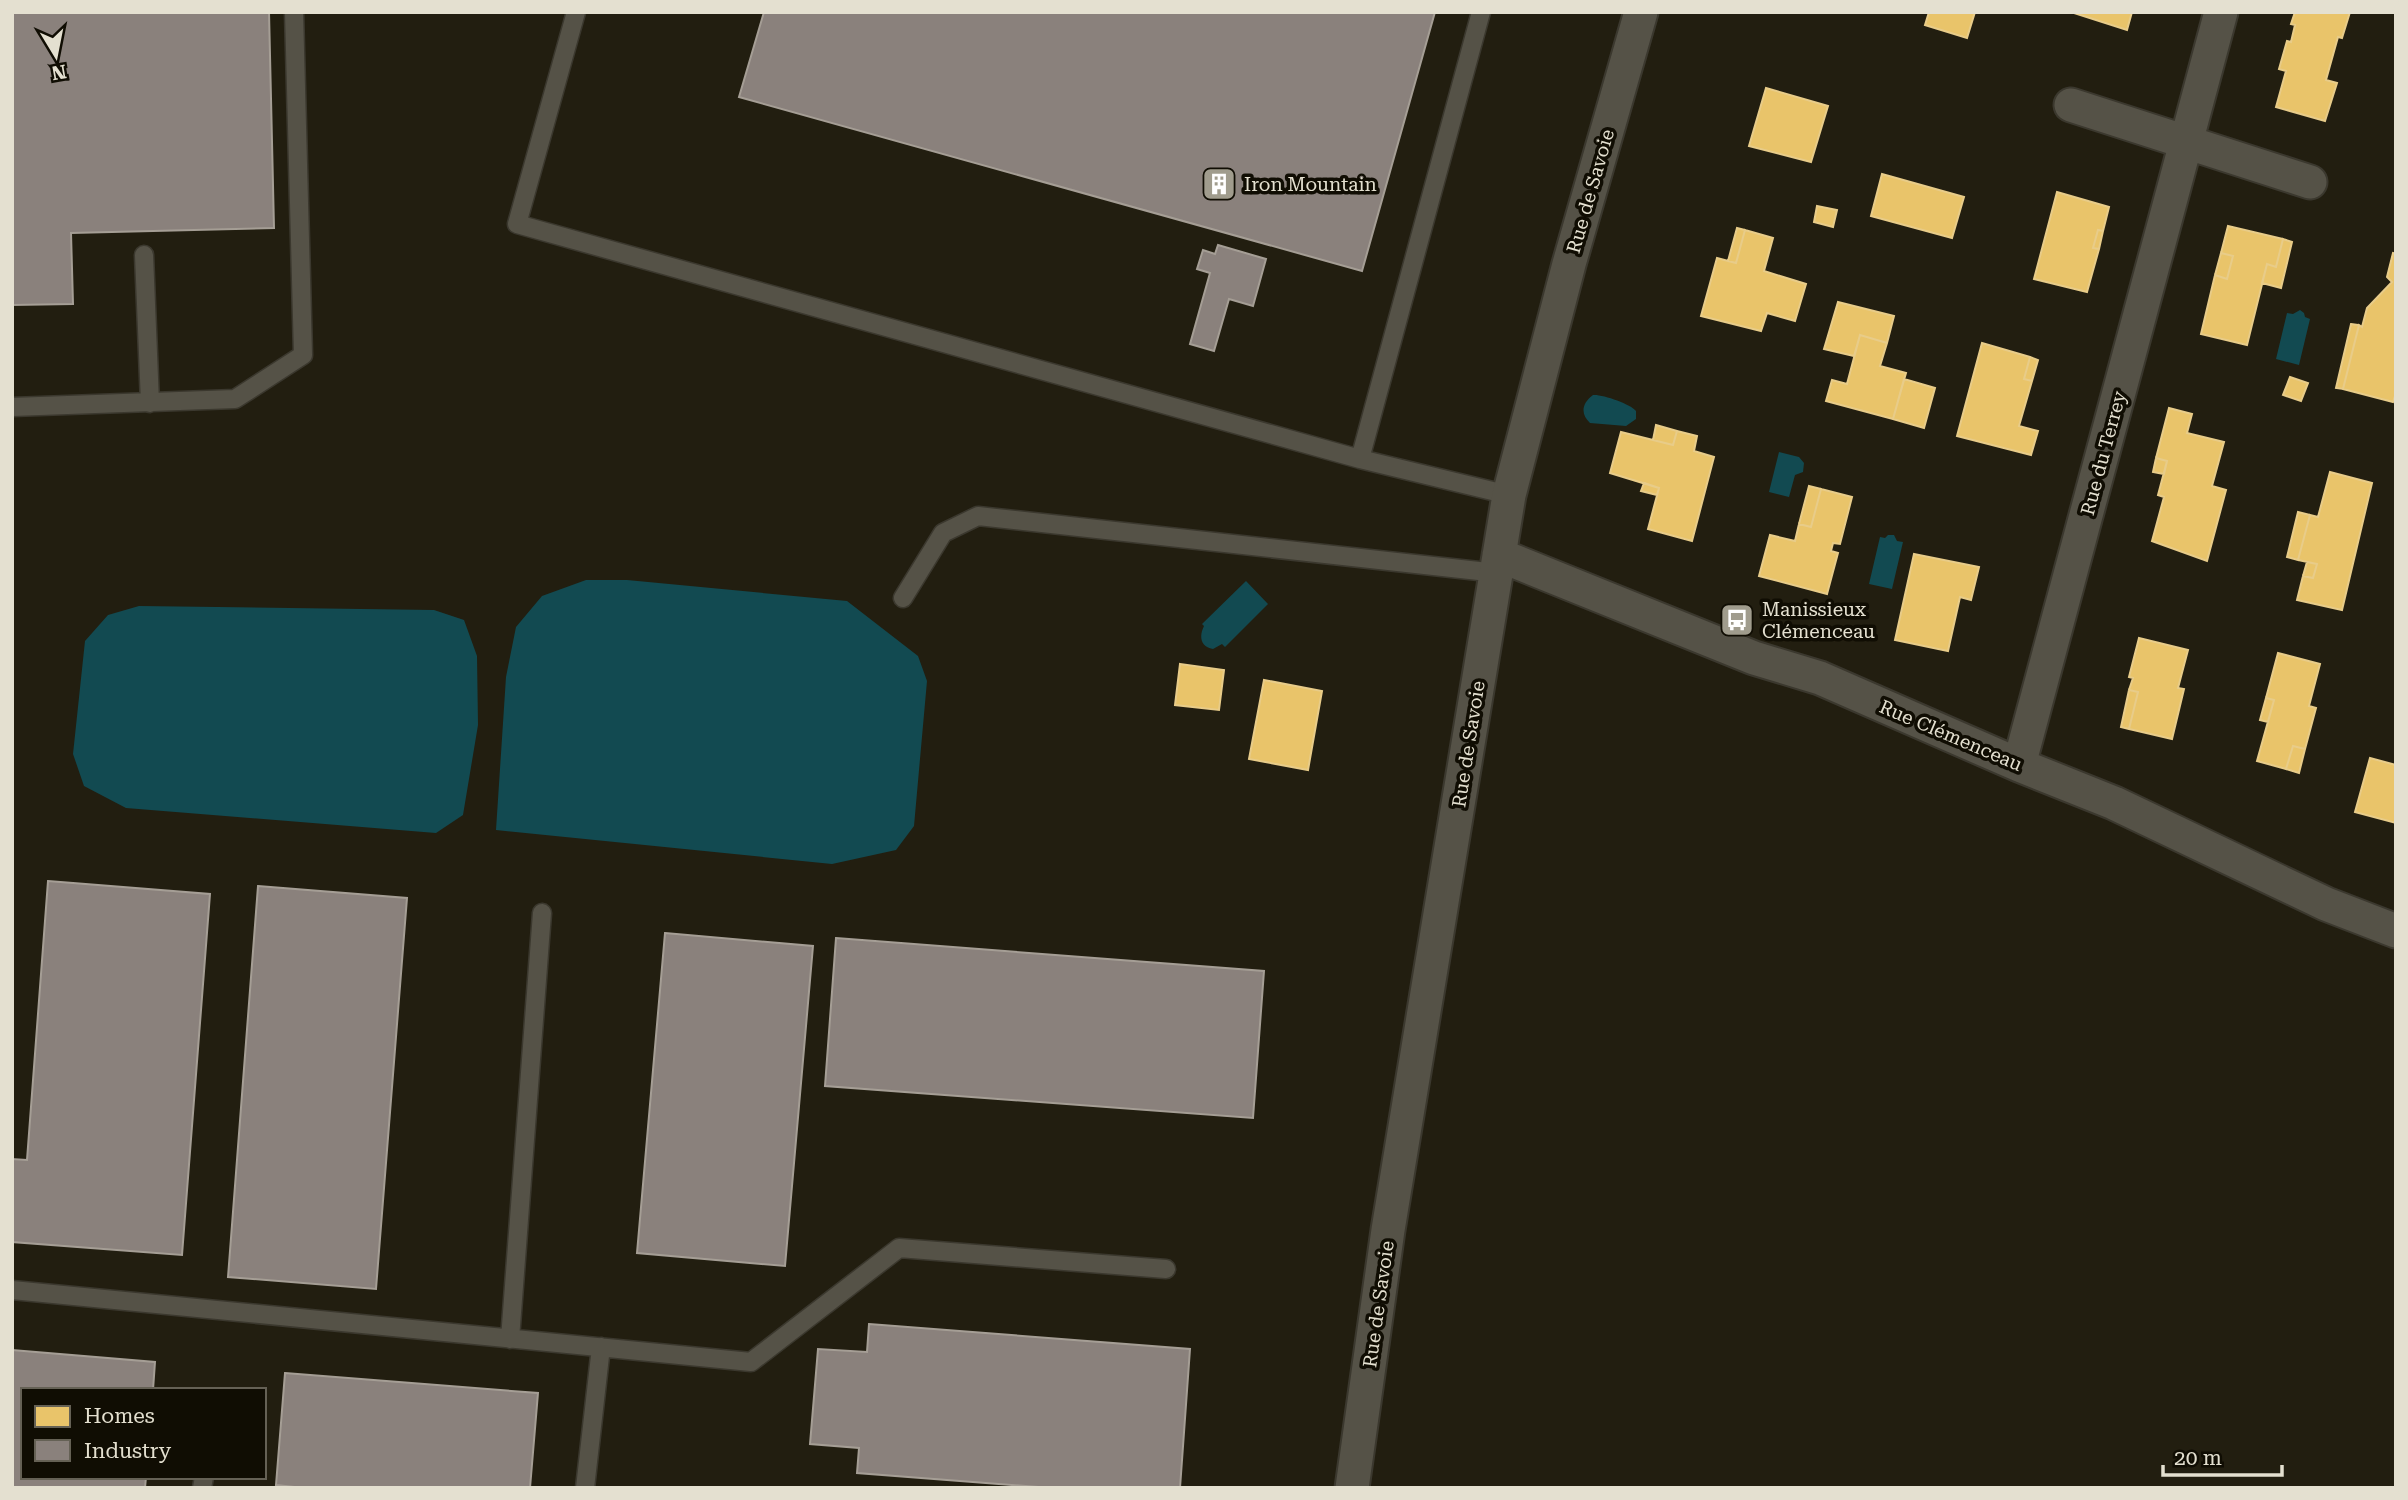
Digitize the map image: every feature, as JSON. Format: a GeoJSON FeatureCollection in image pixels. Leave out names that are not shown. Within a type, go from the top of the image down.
{"type":"FeatureCollection","features":[{"type":"Feature","properties":{"kind":"street","name":"Rue de Savoie"},"geometry":{"type":"LineString","coordinates":[[1352,1488],[1388,1230],[1509,495],[1569,264],[1641,12]]}},
{"type":"Feature","properties":{"kind":"street","name":"Rue du Terrey"},"geometry":{"type":"LineString","coordinates":[[2019,765],[2221,12]]}},
{"type":"Feature","properties":{"kind":"street"},"geometry":{"type":"LineString","coordinates":[[2071,105],[2310,182]]}},
{"type":"Feature","properties":{"kind":"street","name":"Rue Clémenceau"},"geometry":{"type":"LineString","coordinates":[[1498,564],[1754,657],[1820,678],[2019,765],[2114,803],[2326,904],[2396,931]]}},
{"type":"Feature","properties":{"kind":"lane"},"geometry":{"type":"LineString","coordinates":[[12,407],[235,399],[303,355],[294,12]]}},
{"type":"Feature","properties":{"kind":"lane"},"geometry":{"type":"LineString","coordinates":[[576,12],[517,224],[1360,459],[1509,495]]}},
{"type":"Feature","properties":{"kind":"lane"},"geometry":{"type":"LineString","coordinates":[[1360,459],[1481,12]]}},
{"type":"Feature","properties":{"kind":"lane"},"geometry":{"type":"LineString","coordinates":[[144,255],[150,403]]}},
{"type":"Feature","properties":{"kind":"lane"},"geometry":{"type":"LineString","coordinates":[[903,598],[943,533],[978,516],[1498,564]]}},
{"type":"Feature","properties":{"kind":"lane"},"geometry":{"type":"LineString","coordinates":[[510,1339],[542,913]]}},
{"type":"Feature","properties":{"kind":"lane"},"geometry":{"type":"LineString","coordinates":[[12,1290],[751,1362],[900,1248],[1166,1269]]}},
{"type":"Feature","properties":{"kind":"lane"},"geometry":{"type":"LineString","coordinates":[[585,1488],[601,1348]]}},
{"type":"Feature","properties":{"kind":"water"},"geometry":{"type":"Polygon","coordinates":[[[2300,310],[2310,319],[2299,365],[2276,359],[2287,313],[2293,314],[2300,310]]]}},
{"type":"Feature","properties":{"kind":"water"},"geometry":{"type":"Polygon","coordinates":[[[1593,395],[1628,405],[1636,411],[1636,419],[1626,426],[1590,423],[1584,409],[1586,401],[1593,395]]]}},
{"type":"Feature","properties":{"kind":"water"},"geometry":{"type":"Polygon","coordinates":[[[1779,452],[1799,457],[1804,463],[1803,472],[1795,475],[1789,497],[1769,492],[1779,452]]]}},
{"type":"Feature","properties":{"kind":"water"},"geometry":{"type":"Polygon","coordinates":[[[1894,535],[1897,541],[1903,542],[1892,589],[1869,584],[1880,537],[1885,538],[1894,535]]]}},
{"type":"Feature","properties":{"kind":"water"},"geometry":{"type":"Polygon","coordinates":[[[586,580],[627,580],[847,601],[918,656],[927,681],[914,826],[896,850],[832,864],[496,830],[506,677],[516,627],[542,596],[586,580]]]}},
{"type":"Feature","properties":{"kind":"water"},"geometry":{"type":"Polygon","coordinates":[[[1246,581],[1268,604],[1225,647],[1222,644],[1213,649],[1205,646],[1201,637],[1204,626],[1202,624],[1246,581]]]}},
{"type":"Feature","properties":{"kind":"water"},"geometry":{"type":"Polygon","coordinates":[[[139,606],[434,610],[464,620],[477,656],[478,725],[463,815],[436,833],[126,808],[84,786],[73,754],[85,641],[108,615],[139,606]]]}},
{"type":"Feature","properties":{"kind":"building: Homes"},"geometry":{"type":"Polygon","coordinates":[[[1929,12],[1975,12],[1967,38],[1925,25],[1929,12]]]}},
{"type":"Feature","properties":{"kind":"building: Homes"},"geometry":{"type":"Polygon","coordinates":[[[2071,12],[2132,12],[2127,30],[2071,12]]]}},
{"type":"Feature","properties":{"kind":"building: Homes"},"geometry":{"type":"Polygon","coordinates":[[[2295,12],[2350,12],[2342,38],[2338,37],[2326,80],[2337,83],[2325,121],[2276,107],[2286,71],[2279,69],[2287,41],[2291,42],[2295,25],[2291,24],[2295,12]]]}},
{"type":"Feature","properties":{"kind":"building: Homes"},"geometry":{"type":"Polygon","coordinates":[[[1766,88],[1828,106],[1811,162],[1749,146],[1766,88]]]}},
{"type":"Feature","properties":{"kind":"building: Homes"},"geometry":{"type":"Polygon","coordinates":[[[1882,174],[1964,197],[1952,238],[1871,216],[1882,174]]]}},
{"type":"Feature","properties":{"kind":"building: Homes"},"geometry":{"type":"Polygon","coordinates":[[[2057,192],[2109,207],[2103,231],[2098,230],[2093,248],[2099,249],[2087,292],[2034,279],[2057,192]]]}},
{"type":"Feature","properties":{"kind":"building: Homes"},"geometry":{"type":"Polygon","coordinates":[[[1817,206],[1837,210],[1833,227],[1814,222],[1817,206]]]}},
{"type":"Feature","properties":{"kind":"building: Homes"},"geometry":{"type":"Polygon","coordinates":[[[2228,226],[2283,239],[2276,267],[2267,264],[2247,345],[2201,334],[2215,275],[2227,279],[2233,256],[2221,253],[2228,226]]]}},
{"type":"Feature","properties":{"kind":"building: Homes"},"geometry":{"type":"Polygon","coordinates":[[[1737,228],[1745,230],[1736,263],[1728,261],[1737,228]]]}},
{"type":"Feature","properties":{"kind":"building: Homes"},"geometry":{"type":"Polygon","coordinates":[[[1745,230],[1773,238],[1764,271],[1806,284],[1795,321],[1767,313],[1761,331],[1701,316],[1717,258],[1736,263],[1745,230]]]}},
{"type":"Feature","properties":{"kind":"building: Homes"},"geometry":{"type":"Polygon","coordinates":[[[2098,230],[2103,231],[2099,249],[2093,248],[2098,230]]]}},
{"type":"Feature","properties":{"kind":"building: Homes"},"geometry":{"type":"Polygon","coordinates":[[[2283,239],[2292,242],[2281,288],[2262,283],[2267,264],[2276,267],[2283,239]]]}},
{"type":"Feature","properties":{"kind":"building: Homes"},"geometry":{"type":"Polygon","coordinates":[[[2221,253],[2233,256],[2227,279],[2215,275],[2221,253]]]}},
{"type":"Feature","properties":{"kind":"building: Homes"},"geometry":{"type":"Polygon","coordinates":[[[2393,253],[2396,254],[2396,393],[2393,402],[2343,389],[2359,325],[2362,327],[2367,308],[2392,282],[2387,277],[2393,253]]]}},
{"type":"Feature","properties":{"kind":"building: Homes"},"geometry":{"type":"Polygon","coordinates":[[[1838,302],[1894,316],[1887,343],[1860,335],[1854,356],[1824,349],[1838,302]]]}},
{"type":"Feature","properties":{"kind":"building: Homes"},"geometry":{"type":"Polygon","coordinates":[[[2351,324],[2359,325],[2343,389],[2336,388],[2351,324]]]}},
{"type":"Feature","properties":{"kind":"building: Homes"},"geometry":{"type":"Polygon","coordinates":[[[1860,335],[1887,343],[1880,366],[1906,373],[1893,419],[1826,401],[1832,380],[1847,384],[1860,335]]]}},
{"type":"Feature","properties":{"kind":"building: Homes"},"geometry":{"type":"Polygon","coordinates":[[[1982,343],[2030,357],[2024,379],[2032,381],[2019,426],[2038,431],[2031,455],[1957,436],[1982,343]]]}},
{"type":"Feature","properties":{"kind":"building: Homes"},"geometry":{"type":"Polygon","coordinates":[[[2030,357],[2038,360],[2032,381],[2024,379],[2030,357]]]}},
{"type":"Feature","properties":{"kind":"building: Homes"},"geometry":{"type":"Polygon","coordinates":[[[2290,377],[2308,383],[2301,401],[2283,395],[2290,377]]]}},
{"type":"Feature","properties":{"kind":"building: Homes"},"geometry":{"type":"Polygon","coordinates":[[[1904,379],[1935,388],[1924,428],[1893,419],[1904,379]]]}},
{"type":"Feature","properties":{"kind":"building: Homes"},"geometry":{"type":"Polygon","coordinates":[[[2169,408],[2192,414],[2187,433],[2224,442],[2212,486],[2226,490],[2207,561],[2152,541],[2164,497],[2158,495],[2167,461],[2156,458],[2169,408]]]}},
{"type":"Feature","properties":{"kind":"building: Homes"},"geometry":{"type":"Polygon","coordinates":[[[1656,425],[1677,431],[1673,445],[1653,440],[1656,425]]]}},
{"type":"Feature","properties":{"kind":"building: Homes"},"geometry":{"type":"Polygon","coordinates":[[[1677,431],[1697,436],[1694,451],[1714,457],[1692,541],[1648,529],[1659,488],[1610,473],[1621,432],[1673,445],[1677,431]]]}},
{"type":"Feature","properties":{"kind":"building: Homes"},"geometry":{"type":"Polygon","coordinates":[[[2156,458],[2167,461],[2164,474],[2153,472],[2156,458]]]}},
{"type":"Feature","properties":{"kind":"building: Homes"},"geometry":{"type":"Polygon","coordinates":[[[2330,472],[2372,483],[2342,610],[2297,600],[2303,576],[2313,578],[2317,564],[2298,560],[2310,515],[2318,517],[2330,472]]]}},
{"type":"Feature","properties":{"kind":"building: Homes"},"geometry":{"type":"Polygon","coordinates":[[[1644,483],[1659,488],[1657,495],[1641,491],[1644,483]]]}},
{"type":"Feature","properties":{"kind":"building: Homes"},"geometry":{"type":"Polygon","coordinates":[[[1809,486],[1821,489],[1811,527],[1799,524],[1809,486]]]}},
{"type":"Feature","properties":{"kind":"building: Homes"},"geometry":{"type":"Polygon","coordinates":[[[1821,489],[1852,497],[1840,544],[1833,543],[1831,551],[1838,553],[1827,594],[1759,576],[1770,535],[1795,541],[1799,524],[1811,527],[1821,489]]]}},
{"type":"Feature","properties":{"kind":"building: Homes"},"geometry":{"type":"Polygon","coordinates":[[[2298,512],[2310,515],[2298,560],[2287,557],[2298,512]]]}},
{"type":"Feature","properties":{"kind":"building: Homes"},"geometry":{"type":"Polygon","coordinates":[[[1914,554],[1979,567],[1971,600],[1960,597],[1948,651],[1895,640],[1914,554]]]}},
{"type":"Feature","properties":{"kind":"building: Homes"},"geometry":{"type":"Polygon","coordinates":[[[2307,562],[2317,564],[2313,578],[2303,576],[2307,562]]]}},
{"type":"Feature","properties":{"kind":"building: Homes"},"geometry":{"type":"Polygon","coordinates":[[[2139,638],[2188,650],[2178,688],[2184,689],[2172,739],[2129,729],[2138,692],[2129,690],[2133,678],[2129,677],[2139,638]]]}},
{"type":"Feature","properties":{"kind":"building: Homes"},"geometry":{"type":"Polygon","coordinates":[[[2278,653],[2320,664],[2309,706],[2316,708],[2305,749],[2293,746],[2286,769],[2257,761],[2274,700],[2266,698],[2278,653]]]}},
{"type":"Feature","properties":{"kind":"building: Homes"},"geometry":{"type":"Polygon","coordinates":[[[1180,664],[1224,670],[1219,710],[1175,705],[1180,664]]]}},
{"type":"Feature","properties":{"kind":"building: Homes"},"geometry":{"type":"Polygon","coordinates":[[[1264,680],[1322,691],[1308,770],[1249,759],[1264,680]]]}},
{"type":"Feature","properties":{"kind":"building: Homes"},"geometry":{"type":"Polygon","coordinates":[[[2129,690],[2138,692],[2129,729],[2121,727],[2129,690]]]}},
{"type":"Feature","properties":{"kind":"building: Homes"},"geometry":{"type":"Polygon","coordinates":[[[2266,698],[2274,700],[2268,722],[2260,720],[2266,698]]]}},
{"type":"Feature","properties":{"kind":"building: Homes"},"geometry":{"type":"Polygon","coordinates":[[[2293,746],[2305,749],[2299,773],[2286,769],[2293,746]]]}},
{"type":"Feature","properties":{"kind":"building: Homes"},"geometry":{"type":"Polygon","coordinates":[[[2370,758],[2396,765],[2396,823],[2355,812],[2370,758]]]}},
{"type":"Feature","properties":{"kind":"building: Industry"},"geometry":{"type":"Polygon","coordinates":[[[12,12],[269,12],[274,228],[71,233],[73,304],[12,305],[12,12]]]}},
{"type":"Feature","properties":{"kind":"building: Industry","name":"Iron Mountain"},"geometry":{"type":"Polygon","coordinates":[[[764,12],[1435,12],[1362,271],[739,97],[764,12]]]}},
{"type":"Feature","properties":{"kind":"building: Industry"},"geometry":{"type":"Polygon","coordinates":[[[1218,245],[1266,259],[1253,306],[1229,299],[1214,351],[1190,344],[1210,273],[1197,269],[1203,250],[1215,254],[1218,245]]]}},
{"type":"Feature","properties":{"kind":"building: Industry"},"geometry":{"type":"Polygon","coordinates":[[[48,881],[210,894],[182,1255],[12,1242],[12,1159],[27,1160],[48,881]]]}},
{"type":"Feature","properties":{"kind":"building: Industry"},"geometry":{"type":"Polygon","coordinates":[[[258,886],[407,898],[376,1289],[228,1277],[258,886]]]}},
{"type":"Feature","properties":{"kind":"building: Industry"},"geometry":{"type":"Polygon","coordinates":[[[665,933],[813,946],[785,1266],[637,1253],[665,933]]]}},
{"type":"Feature","properties":{"kind":"building: Industry"},"geometry":{"type":"Polygon","coordinates":[[[836,938],[1264,971],[1253,1118],[825,1086],[836,938]]]}},
{"type":"Feature","properties":{"kind":"building: Industry"},"geometry":{"type":"Polygon","coordinates":[[[869,1324],[1190,1349],[1180,1488],[1052,1488],[857,1473],[859,1448],[810,1444],[818,1349],[867,1352],[869,1324]]]}},
{"type":"Feature","properties":{"kind":"building: Industry"},"geometry":{"type":"Polygon","coordinates":[[[12,1350],[155,1362],[153,1388],[21,1388],[21,1479],[146,1479],[145,1488],[12,1488],[12,1350]]]}},
{"type":"Feature","properties":{"kind":"building: Industry"},"geometry":{"type":"Polygon","coordinates":[[[285,1373],[538,1393],[530,1488],[304,1488],[276,1485],[285,1373]]]}},
{"type":"Feature","properties":{"kind":"place","name":"Iron Mountain"},"geometry":{"type":"Point","coordinates":[1219,184]}},
{"type":"Feature","properties":{"kind":"place","name":"Manissieux Clémenceau"},"geometry":{"type":"Point","coordinates":[1737,620]}}]}
